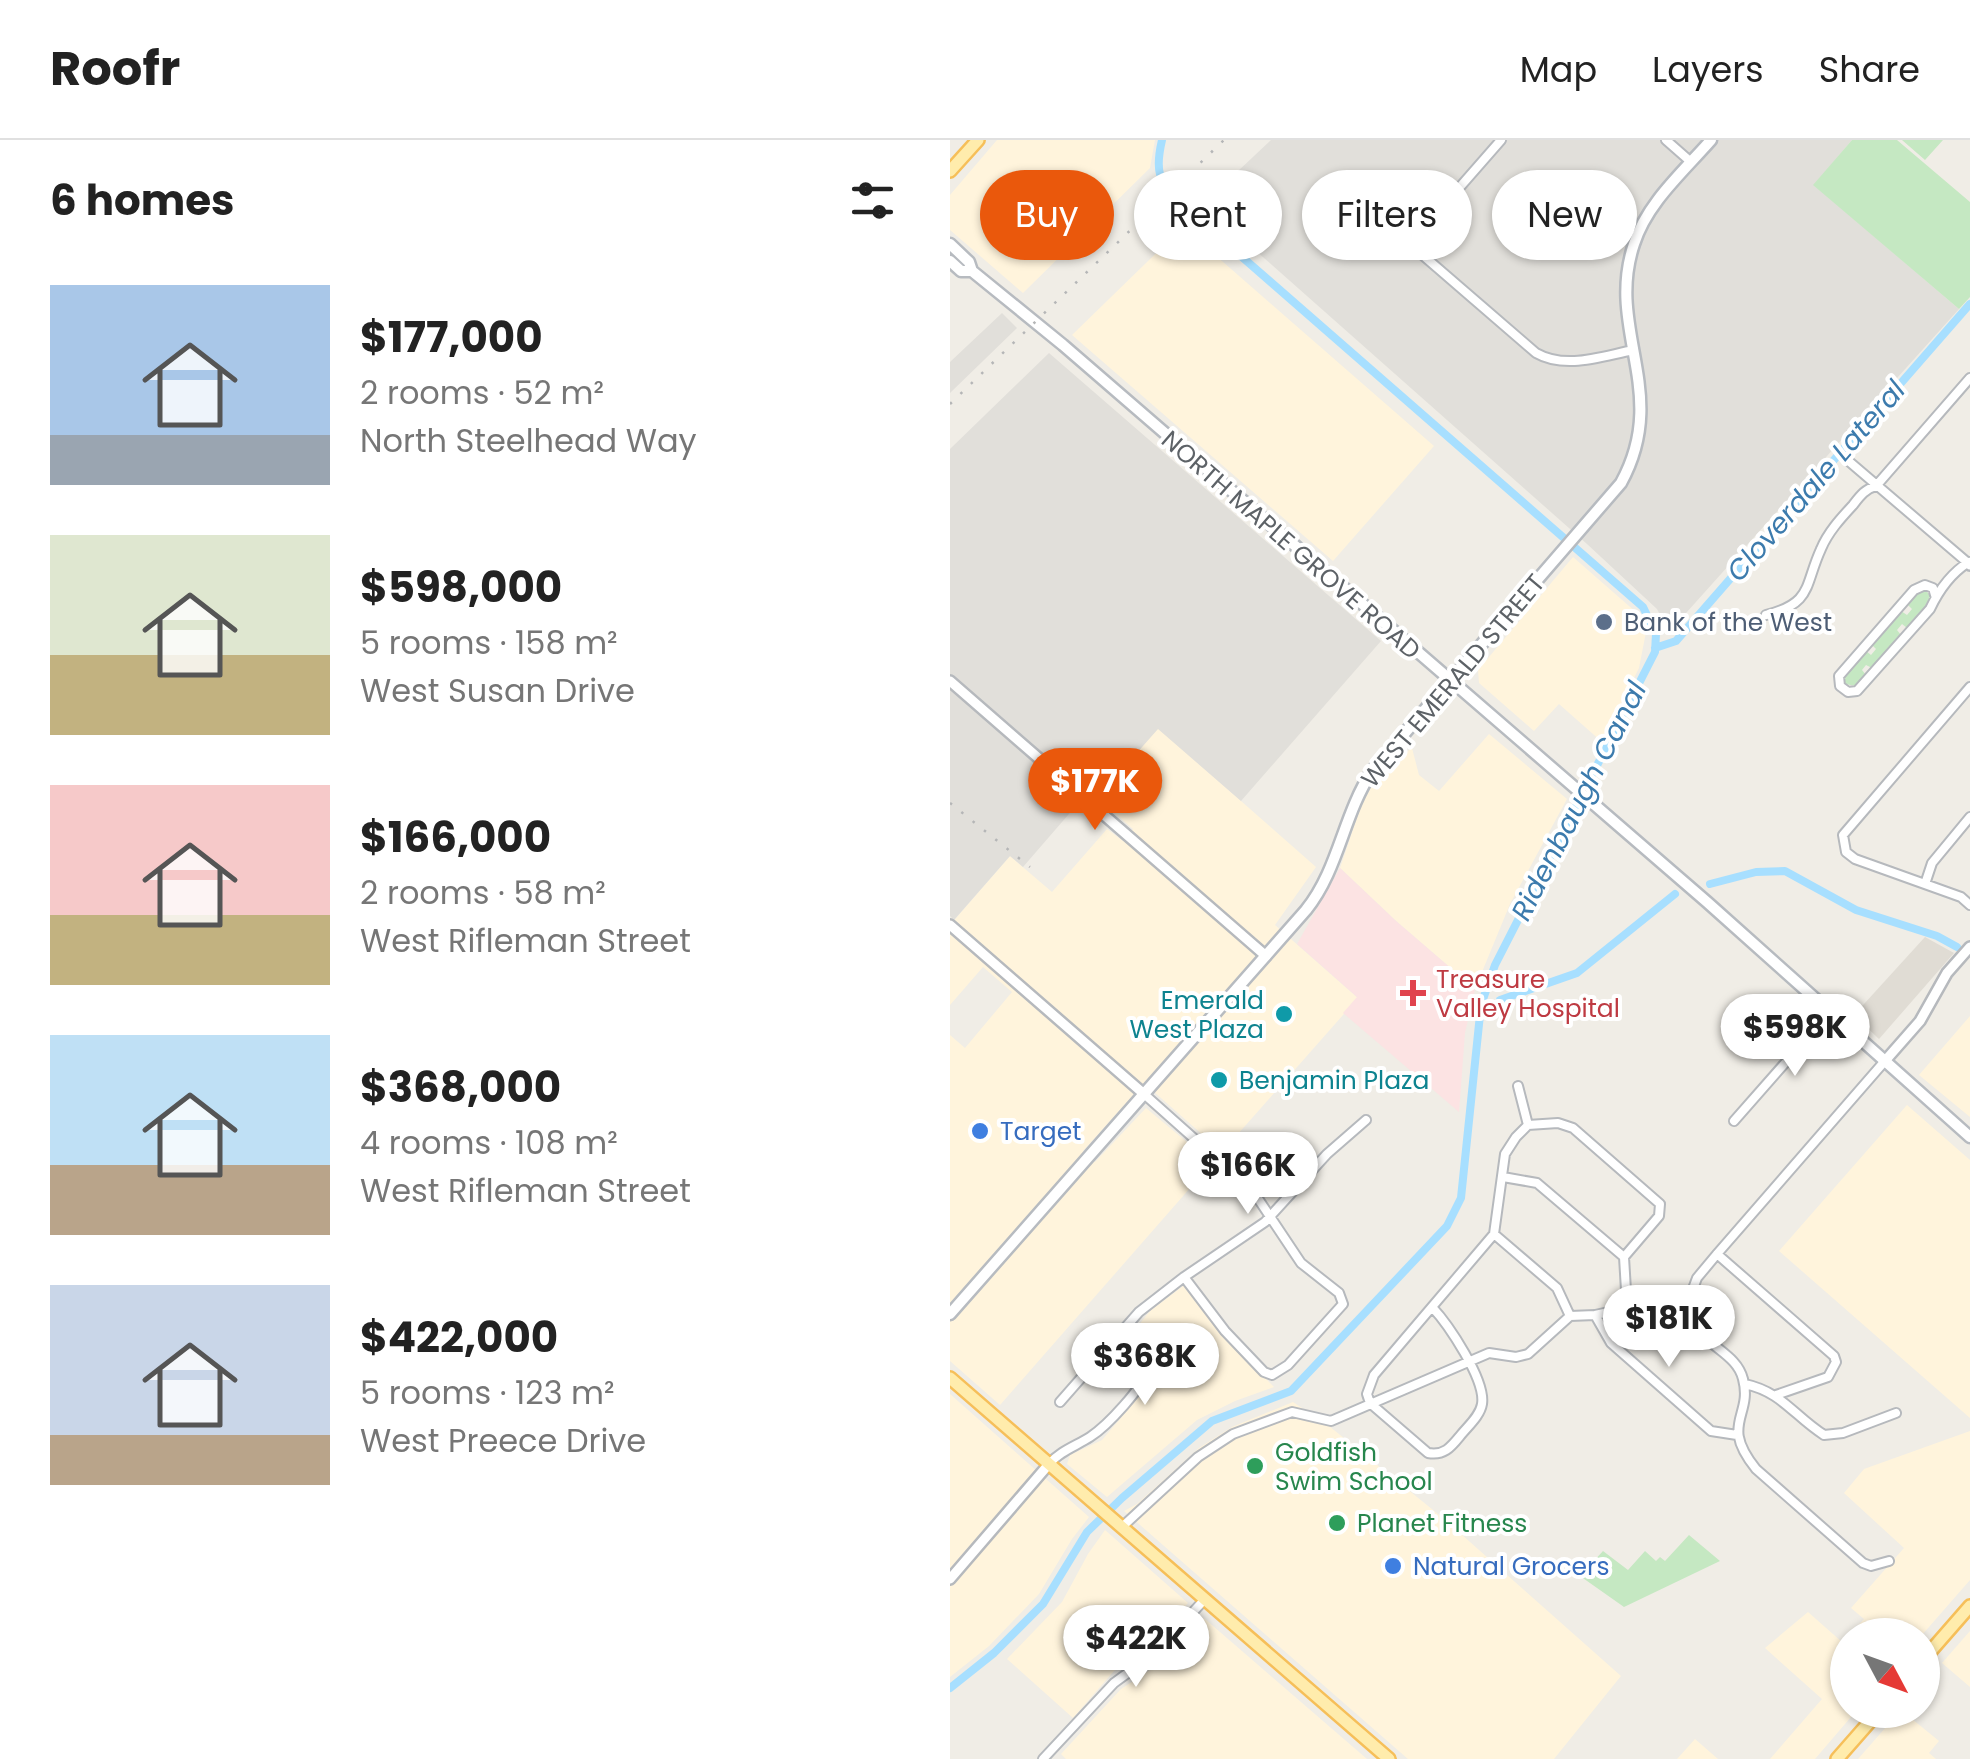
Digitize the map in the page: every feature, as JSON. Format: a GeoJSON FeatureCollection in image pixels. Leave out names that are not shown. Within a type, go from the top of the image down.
{"type":"FeatureCollection","features":[{"type":"Feature","properties":{"kind":"main road"},"geometry":{"type":"LineString","coordinates":[[950,171],[978,140]]}},
{"type":"Feature","properties":{"kind":"main road","name":"WEST EMERALD STREET"},"geometry":{"type":"LineString","coordinates":[[950,1314],[1318,895],[1366,780],[1622,483],[1634,458],[1642,410],[1626,292],[1634,241],[1652,208],[1710,140]]}},
{"type":"Feature","properties":{"kind":"main road","name":"NORTH MAPLE GROVE ROAD"},"geometry":{"type":"LineString","coordinates":[[950,244],[969,262],[972,271],[1584,795],[1970,1138]]}},
{"type":"Feature","properties":{"kind":"main road","name":"NORTH MAPLE GROVE ROAD"},"geometry":{"type":"LineString","coordinates":[[950,261],[962,271],[972,271]]}},
{"type":"Feature","properties":{"kind":"main road"},"geometry":{"type":"LineString","coordinates":[[950,1378],[1389,1759]]}},
{"type":"Feature","properties":{"kind":"main road"},"geometry":{"type":"LineString","coordinates":[[1940,1640],[1970,1606]]}},
{"type":"Feature","properties":{"kind":"main road"},"geometry":{"type":"LineString","coordinates":[[1837,1759],[1864,1728]]}},
{"type":"Feature","properties":{"kind":"street"},"geometry":{"type":"LineString","coordinates":[[1472,173],[1501,140]]}},
{"type":"Feature","properties":{"kind":"street"},"geometry":{"type":"LineString","coordinates":[[1666,140],[1692,162]]}},
{"type":"Feature","properties":{"kind":"street"},"geometry":{"type":"LineString","coordinates":[[1428,260],[1547,360],[1573,362],[1634,350]]}},
{"type":"Feature","properties":{"kind":"street"},"geometry":{"type":"LineString","coordinates":[[1766,615],[1782,611],[1801,599],[1829,533],[1867,489],[1876,486],[1970,378]]}},
{"type":"Feature","properties":{"kind":"street"},"geometry":{"type":"LineString","coordinates":[[1845,458],[1969,562],[1935,595],[1930,608],[1861,687],[1852,693],[1844,689],[1838,682],[1839,676],[1914,590],[1925,585],[1935,595]]}},
{"type":"Feature","properties":{"kind":"street"},"geometry":{"type":"LineString","coordinates":[[950,681],[1266,956]]}},
{"type":"Feature","properties":{"kind":"street"},"geometry":{"type":"LineString","coordinates":[[1970,687],[1846,828],[1843,843],[1855,859],[1961,897],[1970,905]]}},
{"type":"Feature","properties":{"kind":"street"},"geometry":{"type":"LineString","coordinates":[[1925,884],[1932,863],[1970,817]]}},
{"type":"Feature","properties":{"kind":"street"},"geometry":{"type":"LineString","coordinates":[[950,925],[1234,1172],[1271,1216],[1301,1264],[1339,1293],[1342,1304],[1288,1365],[1272,1375],[1264,1372],[1224,1331],[1184,1277]]}},
{"type":"Feature","properties":{"kind":"street"},"geometry":{"type":"LineString","coordinates":[[1889,1561],[1871,1566],[1863,1562],[1745,1455],[1737,1435],[1745,1384],[1736,1364],[1696,1326],[1691,1294],[1697,1278],[1716,1254],[1920,1021],[1948,973],[1970,947]]}},
{"type":"Feature","properties":{"kind":"street"},"geometry":{"type":"LineString","coordinates":[[1734,1121],[1829,1013]]}},
{"type":"Feature","properties":{"kind":"street"},"geometry":{"type":"LineString","coordinates":[[1518,1086],[1528,1125]]}},
{"type":"Feature","properties":{"kind":"street"},"geometry":{"type":"LineString","coordinates":[[1060,1402],[1139,1312],[1271,1216],[1327,1154],[1366,1120]]}},
{"type":"Feature","properties":{"kind":"street"},"geometry":{"type":"LineString","coordinates":[[1432,1307],[1468,1360],[1482,1394],[1478,1416],[1442,1453],[1428,1452],[1370,1402],[1367,1394],[1374,1376],[1432,1307],[1494,1234],[1505,1154],[1528,1125],[1558,1123],[1573,1128],[1660,1204],[1660,1216],[1624,1257]]}},
{"type":"Feature","properties":{"kind":"street"},"geometry":{"type":"LineString","coordinates":[[1503,1177],[1538,1183],[1624,1257],[1628,1307]]}},
{"type":"Feature","properties":{"kind":"street"},"geometry":{"type":"LineString","coordinates":[[1494,1234],[1558,1288],[1570,1316]]}},
{"type":"Feature","properties":{"kind":"street"},"geometry":{"type":"LineString","coordinates":[[1716,1254],[1834,1356],[1836,1362],[1828,1376],[1776,1395]]}},
{"type":"Feature","properties":{"kind":"street"},"geometry":{"type":"LineString","coordinates":[[1122,1527],[1198,1457],[1233,1434],[1292,1412],[1326,1421],[1489,1353],[1516,1357],[1528,1354],[1570,1316],[1595,1315],[1691,1294]]}},
{"type":"Feature","properties":{"kind":"street"},"geometry":{"type":"LineString","coordinates":[[1595,1315],[1610,1343],[1711,1431],[1737,1435]]}},
{"type":"Feature","properties":{"kind":"street"},"geometry":{"type":"LineString","coordinates":[[950,1578],[1057,1454],[1096,1433],[1144,1382],[1148,1368],[1144,1360],[1118,1336]]}},
{"type":"Feature","properties":{"kind":"street"},"geometry":{"type":"LineString","coordinates":[[1745,1384],[1776,1395],[1824,1435],[1843,1433],[1896,1414]]}},
{"type":"Feature","properties":{"kind":"street"},"geometry":{"type":"LineString","coordinates":[[1043,1759],[1114,1682],[1155,1653],[1204,1599]]}},
{"type":"Feature","properties":{"kind":"shaded area"},"geometry":{"type":"Polygon","coordinates":[[[997,140],[1155,140],[1150,168],[1134,170],[1134,184],[1114,203],[1114,170],[980,170],[980,256],[950,230],[950,195],[997,140]]]}},
{"type":"Feature","properties":{"kind":"shaded area"},"geometry":{"type":"Polygon","coordinates":[[[1271,140],[1852,140],[1814,185],[1959,309],[1669,632],[1657,609],[1587,544],[1266,260],[1282,260],[1282,170],[1239,170],[1271,140]]]}},
{"type":"Feature","properties":{"kind":"shaded area"},"geometry":{"type":"Polygon","coordinates":[[[985,260],[1057,260],[1023,293],[985,260]]]}},
{"type":"Feature","properties":{"kind":"shaded area"},"geometry":{"type":"Polygon","coordinates":[[[1149,260],[1221,260],[1434,446],[1333,561],[1072,335],[1149,260]]]}},
{"type":"Feature","properties":{"kind":"shaded area"},"geometry":{"type":"Polygon","coordinates":[[[1002,313],[1017,328],[950,393],[950,362],[1002,313]]]}},
{"type":"Feature","properties":{"kind":"shaded area"},"geometry":{"type":"Polygon","coordinates":[[[1049,353],[1381,641],[1241,801],[1158,729],[1097,798],[1088,792],[1023,867],[1010,856],[954,920],[950,916],[950,449],[1049,353]]]}},
{"type":"Feature","properties":{"kind":"shaded area"},"geometry":{"type":"Polygon","coordinates":[[[1573,557],[1637,613],[1646,632],[1639,668],[1602,742],[1559,704],[1534,731],[1479,683],[1478,670],[1573,557]]]}},
{"type":"Feature","properties":{"kind":"shaded area"},"geometry":{"type":"Polygon","coordinates":[[[1158,728],[1316,867],[1275,925],[1358,998],[1222,1152],[1144,1083],[1083,1151],[1095,1162],[1146,1108],[1212,1163],[1000,1405],[950,1361],[950,1035],[965,1048],[1012,992],[983,967],[950,1005],[950,925],[1010,856],[1052,892],[1107,829],[1123,841],[1133,829],[1097,798],[1158,728]]]}},
{"type":"Feature","properties":{"kind":"shaded area"},"geometry":{"type":"Polygon","coordinates":[[[1489,734],[1567,799],[1510,904],[1475,989],[1340,868],[1362,803],[1374,783],[1398,758],[1412,748],[1419,775],[1439,791],[1489,734]]]}},
{"type":"Feature","properties":{"kind":"shaded area","name":"Treasure Valley Hospital"},"geometry":{"type":"Polygon","coordinates":[[[1340,868],[1475,989],[1465,1033],[1459,1112],[1343,1013],[1357,997],[1297,944],[1340,868]]]}},
{"type":"Feature","properties":{"kind":"shaded area"},"geometry":{"type":"Polygon","coordinates":[[[1925,937],[1954,953],[1879,1039],[1854,1015],[1925,937]]]}},
{"type":"Feature","properties":{"kind":"shaded area"},"geometry":{"type":"Polygon","coordinates":[[[1970,1016],[1970,1117],[1919,1075],[1970,1016]]]}},
{"type":"Feature","properties":{"kind":"shaded area"},"geometry":{"type":"Polygon","coordinates":[[[1907,1105],[1970,1160],[1970,1418],[1779,1251],[1907,1105]]]}},
{"type":"Feature","properties":{"kind":"shaded area"},"geometry":{"type":"Polygon","coordinates":[[[1187,1283],[1221,1333],[1274,1387],[1197,1420],[1107,1497],[1067,1464],[1070,1455],[1102,1440],[1137,1399],[1158,1383],[1154,1353],[1134,1339],[1133,1332],[1150,1311],[1187,1283]]]}},
{"type":"Feature","properties":{"kind":"shaded area"},"geometry":{"type":"Polygon","coordinates":[[[950,1394],[1089,1517],[1039,1594],[989,1646],[950,1677],[950,1394]]]}},
{"type":"Feature","properties":{"kind":"shaded area"},"geometry":{"type":"Polygon","coordinates":[[[1293,1402],[1329,1426],[1443,1518],[1621,1676],[1554,1759],[1408,1759],[1124,1511],[1137,1504],[1199,1448],[1232,1427],[1293,1402]]]}},
{"type":"Feature","properties":{"kind":"shaded area"},"geometry":{"type":"Polygon","coordinates":[[[1970,1431],[1970,1580],[1937,1618],[1863,1618],[1851,1608],[1904,1548],[1844,1493],[1864,1469],[1970,1431]]]}},
{"type":"Feature","properties":{"kind":"shaded area"},"geometry":{"type":"Polygon","coordinates":[[[1105,1530],[1188,1603],[1150,1647],[1114,1671],[1073,1718],[1007,1659],[1062,1602],[1105,1530]]]}},
{"type":"Feature","properties":{"kind":"shaded area"},"geometry":{"type":"Polygon","coordinates":[[[1808,1612],[1830,1631],[1830,1728],[1842,1728],[1815,1759],[1770,1759],[1822,1699],[1765,1648],[1808,1612]]]}},
{"type":"Feature","properties":{"kind":"shaded area"},"geometry":{"type":"Polygon","coordinates":[[[1201,1618],[1367,1759],[1066,1759],[1061,1754],[1121,1689],[1162,1662],[1201,1618]]]}},
{"type":"Feature","properties":{"kind":"shaded area"},"geometry":{"type":"Polygon","coordinates":[[[1970,1631],[1970,1687],[1942,1663],[1970,1631]]]}},
{"type":"Feature","properties":{"kind":"shaded area"},"geometry":{"type":"Polygon","coordinates":[[[1885,1728],[1923,1728],[1939,1741],[1929,1753],[1936,1759],[1858,1759],[1885,1728]]]}},
{"type":"Feature","properties":{"kind":"shaded area"},"geometry":{"type":"Polygon","coordinates":[[[1695,1739],[1718,1759],[1677,1759],[1695,1739]]]}},
{"type":"Feature","properties":{"kind":"green space"},"geometry":{"type":"Polygon","coordinates":[[[1852,140],[1897,140],[1970,202],[1970,297],[1959,309],[1813,185],[1852,140]]]}},
{"type":"Feature","properties":{"kind":"green space"},"geometry":{"type":"Polygon","coordinates":[[[1902,140],[1943,140],[1925,160],[1902,140]]]}},
{"type":"Feature","properties":{"kind":"green space"},"geometry":{"type":"Polygon","coordinates":[[[1925,589],[1930,596],[1925,607],[1907,628],[1902,624],[1897,630],[1901,635],[1872,668],[1866,665],[1862,670],[1866,675],[1856,686],[1845,684],[1845,675],[1866,651],[1871,655],[1876,649],[1872,645],[1901,611],[1907,615],[1912,609],[1907,604],[1925,589]]]}},
{"type":"Feature","properties":{"kind":"green space"},"geometry":{"type":"Polygon","coordinates":[[[1689,1535],[1720,1561],[1624,1607],[1580,1576],[1603,1551],[1628,1570],[1645,1551],[1656,1561],[1660,1557],[1665,1561],[1689,1535]]]}},
{"type":"Feature","properties":{"kind":"waterway","name":"Ridenbaugh Canal"},"geometry":{"type":"LineString","coordinates":[[950,1688],[994,1653],[1043,1604],[1087,1532],[1122,1498],[1212,1421],[1291,1391],[1447,1226],[1461,1198],[1481,1005],[1495,965],[1655,652],[1656,634],[1643,607],[1179,202],[1160,174],[1162,140]]}},
{"type":"Feature","properties":{"kind":"waterway","name":"Cloverdale Lateral"},"geometry":{"type":"LineString","coordinates":[[1655,648],[1676,641],[1970,304]]}},
{"type":"Feature","properties":{"kind":"waterway"},"geometry":{"type":"LineString","coordinates":[[1710,884],[1756,872],[1785,871],[1856,910],[1937,936],[1957,947]]}},
{"type":"Feature","properties":{"kind":"waterway"},"geometry":{"type":"LineString","coordinates":[[1500,1000],[1577,973],[1675,894]]}},
{"type":"Feature","properties":{"kind":"railway"},"geometry":{"type":"LineString","coordinates":[[950,404],[1224,140]]}},
{"type":"Feature","properties":{"kind":"railway"},"geometry":{"type":"LineString","coordinates":[[950,803],[1030,867]]}},
{"type":"Feature","properties":{"kind":"place","name":"Bank of the West"},"geometry":{"type":"Point","coordinates":[1604,622]}},
{"type":"Feature","properties":{"kind":"place","name":"Treasure Valley Hospital"},"geometry":{"type":"Point","coordinates":[1413,993]}},
{"type":"Feature","properties":{"kind":"place","name":"Emerald West Plaza"},"geometry":{"type":"Point","coordinates":[1284,1014]}},
{"type":"Feature","properties":{"kind":"place","name":"Benjamin Plaza"},"geometry":{"type":"Point","coordinates":[1219,1080]}},
{"type":"Feature","properties":{"kind":"place","name":"Target"},"geometry":{"type":"Point","coordinates":[980,1131]}},
{"type":"Feature","properties":{"kind":"place","name":"Goldfish Swim School"},"geometry":{"type":"Point","coordinates":[1255,1466]}},
{"type":"Feature","properties":{"kind":"place","name":"Planet Fitness"},"geometry":{"type":"Point","coordinates":[1337,1523]}},
{"type":"Feature","properties":{"kind":"place","name":"Natural Grocers"},"geometry":{"type":"Point","coordinates":[1393,1566]}}]}
